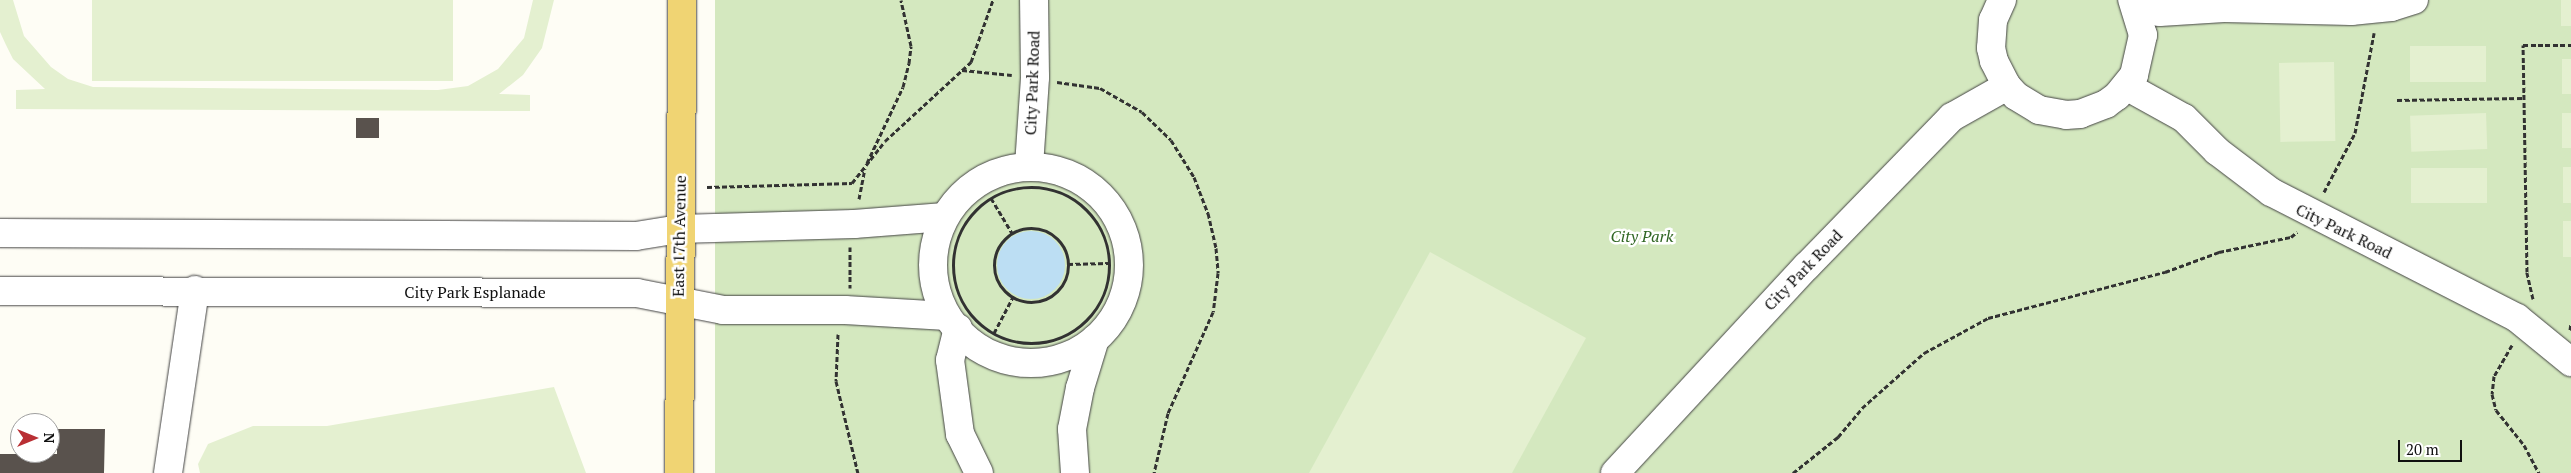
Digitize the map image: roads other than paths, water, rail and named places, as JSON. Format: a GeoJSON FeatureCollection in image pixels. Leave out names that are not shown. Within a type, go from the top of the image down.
{"type":"FeatureCollection","features":[{"type":"Feature","properties":{"kind":"main road","name":"East 17th Avenue"},"geometry":{"type":"LineString","coordinates":[[679,473],[678,302],[682,0]]}},
{"type":"Feature","properties":{"kind":"street","name":"City Park Road"},"geometry":{"type":"LineString","coordinates":[[1029,166],[1035,77],[1034,0]]}},
{"type":"Feature","properties":{"kind":"street"},"geometry":{"type":"LineString","coordinates":[[2002,0],[1993,20],[1991,48],[1994,61],[2007,86],[2016,96],[2039,110],[2066,115],[2094,110],[2117,96],[2126,86],[2139,62],[2142,49],[2142,28],[2134,4]]}},
{"type":"Feature","properties":{"kind":"street"},"geometry":{"type":"LineString","coordinates":[[2134,4],[2160,12],[2224,8],[2301,11],[2375,9],[2414,0]]}},
{"type":"Feature","properties":{"kind":"street","name":"City Park Road"},"geometry":{"type":"LineString","coordinates":[[1615,473],[1800,273],[1952,117],[2007,86]]}},
{"type":"Feature","properties":{"kind":"street","name":"City Park Road"},"geometry":{"type":"LineString","coordinates":[[2126,86],[2184,118],[2246,175],[2310,214],[2485,300],[2526,325],[2571,362]]}},
{"type":"Feature","properties":{"kind":"street"},"geometry":{"type":"LineString","coordinates":[[1075,473],[1072,429],[1080,388],[1095,339],[1117,312],[1128,280],[1129,263],[1123,229],[1105,200],[1078,178],[1054,170],[1029,166],[996,173],[980,180],[967,190],[945,217],[938,233],[933,266],[937,292],[952,322],[984,351],[1016,362],[1058,359],[1095,339]]}},
{"type":"Feature","properties":{"kind":"street"},"geometry":{"type":"LineString","coordinates":[[0,233],[636,236],[679,229],[854,224],[945,217]]}},
{"type":"Feature","properties":{"kind":"street"},"geometry":{"type":"LineString","coordinates":[[168,473],[195,290]]}},
{"type":"Feature","properties":{"kind":"street","name":"City Park Esplanade"},"geometry":{"type":"LineString","coordinates":[[0,291],[195,290],[637,293],[723,310],[845,310],[952,322]]}},
{"type":"Feature","properties":{"kind":"street"},"geometry":{"type":"LineString","coordinates":[[952,322],[950,360],[960,434],[979,473]]}},
{"type":"Feature","properties":{"kind":"water"},"geometry":{"type":"Polygon","coordinates":[[[1031,231],[1044,233],[1055,241],[1063,252],[1065,265],[1063,278],[1055,289],[1044,297],[1031,299],[1018,297],[1007,289],[999,278],[997,265],[999,252],[1007,241],[1018,233],[1031,231]]]}},
{"type":"Feature","properties":{"kind":"park label","name":"City Park"},"geometry":{"type":"Point","coordinates":[1642,236]}}]}
